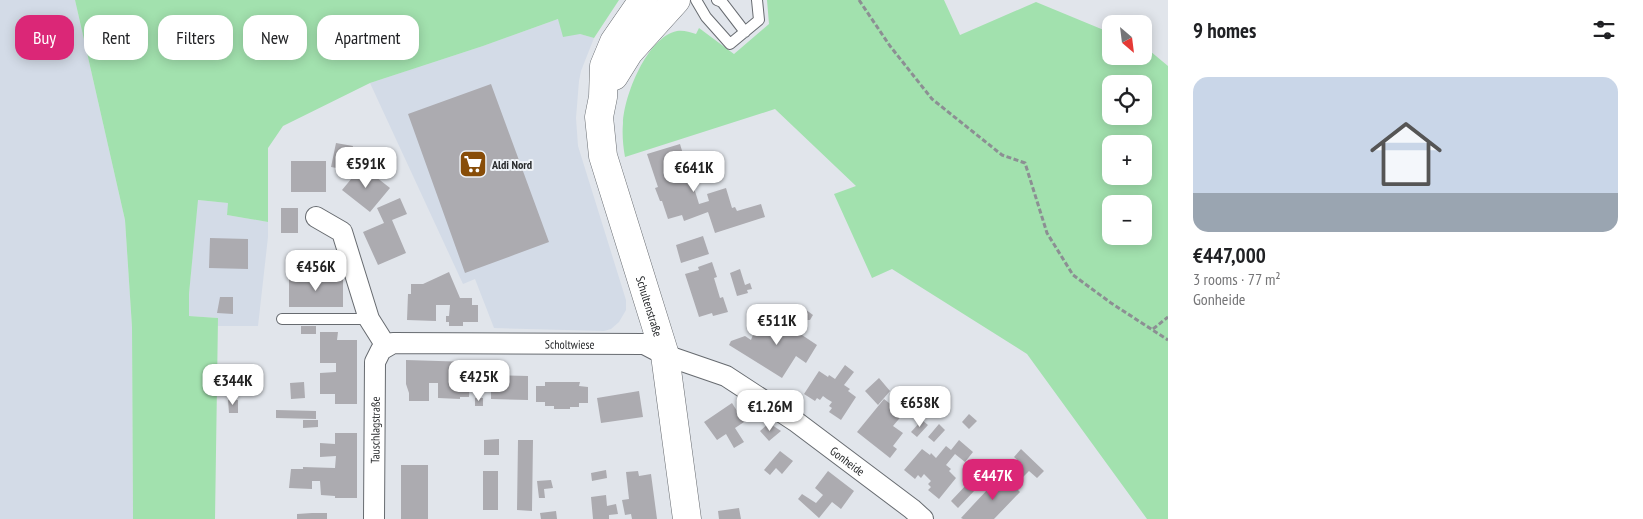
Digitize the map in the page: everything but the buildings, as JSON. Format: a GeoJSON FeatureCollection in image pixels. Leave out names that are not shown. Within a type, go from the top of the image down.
{"type":"FeatureCollection","features":[{"type":"Feature","properties":{"kind":"main road","name":"Schultenstraße"},"geometry":{"type":"LineString","coordinates":[[643,0],[614,42],[604,66],[603,98],[599,118],[603,156],[665,355],[687,519]]}},
{"type":"Feature","properties":{"kind":"main road","name":"Schultenstraße"},"geometry":{"type":"LineString","coordinates":[[603,98],[630,52],[676,0]]}},
{"type":"Feature","properties":{"kind":"street"},"geometry":{"type":"LineString","coordinates":[[316,217],[342,232],[369,319],[386,346]]}},
{"type":"Feature","properties":{"kind":"street","name":"Scholtwiese"},"geometry":{"type":"LineString","coordinates":[[386,346],[393,342],[644,344],[665,355]]}},
{"type":"Feature","properties":{"kind":"street","name":"Tauschlagstraße"},"geometry":{"type":"LineString","coordinates":[[374,519],[375,362],[381,350],[386,346]]}},
{"type":"Feature","properties":{"kind":"street","name":"Gonheide"},"geometry":{"type":"LineString","coordinates":[[665,355],[726,376],[795,421],[923,519]]}},
{"type":"Feature","properties":{"kind":"lane"},"geometry":{"type":"LineString","coordinates":[[696,0],[706,17],[730,44],[760,20],[757,0]]}},
{"type":"Feature","properties":{"kind":"lane"},"geometry":{"type":"LineString","coordinates":[[717,0],[722,2],[745,32]]}},
{"type":"Feature","properties":{"kind":"lane"},"geometry":{"type":"LineString","coordinates":[[282,319],[369,319]]}},
{"type":"Feature","properties":{"kind":"path"},"geometry":{"type":"LineString","coordinates":[[859,0],[890,46],[932,98],[1002,155],[1024,163],[1047,234],[1073,275],[1111,303],[1168,340]]}},
{"type":"Feature","properties":{"kind":"path"},"geometry":{"type":"LineString","coordinates":[[1153,329],[1168,317]]}},
{"type":"Feature","properties":{"kind":"shaded area"},"geometry":{"type":"Polygon","coordinates":[[[0,0],[75,0],[84,40],[84,60],[89,60],[125,220],[132,327],[133,519],[0,519],[0,0]]]}},
{"type":"Feature","properties":{"kind":"shaded area"},"geometry":{"type":"Polygon","coordinates":[[[558,19],[580,34],[594,38],[579,81],[576,118],[578,146],[626,300],[626,310],[619,322],[611,329],[604,331],[494,328],[475,279],[463,284],[370,83],[558,19]]]}},
{"type":"Feature","properties":{"kind":"shaded area"},"geometry":{"type":"Polygon","coordinates":[[[197,200],[229,203],[227,215],[268,222],[258,326],[218,326],[218,318],[189,316],[189,294],[197,200]]]}},
{"type":"Feature","properties":{"kind":"green space"},"geometry":{"type":"Polygon","coordinates":[[[75,0],[619,0],[594,38],[580,34],[563,37],[558,19],[370,83],[283,126],[268,148],[268,222],[227,215],[228,203],[198,200],[189,294],[189,316],[218,318],[215,519],[133,519],[132,327],[125,220],[89,60],[148,60],[148,15],[84,15],[84,40],[75,0]]]}},
{"type":"Feature","properties":{"kind":"green space"},"geometry":{"type":"Polygon","coordinates":[[[767,0],[944,0],[960,35],[1036,2],[1102,29],[1102,65],[1152,65],[1152,53],[1168,66],[1168,519],[1147,519],[1027,354],[892,269],[872,278],[834,194],[856,186],[775,109],[625,157],[623,140],[624,112],[639,69],[656,44],[666,36],[677,31],[696,34],[699,28],[734,54],[769,24],[767,0]]]}},
{"type":"Feature","properties":{"kind":"place","name":"Aldi Nord"},"geometry":{"type":"Point","coordinates":[473,164]}}]}
